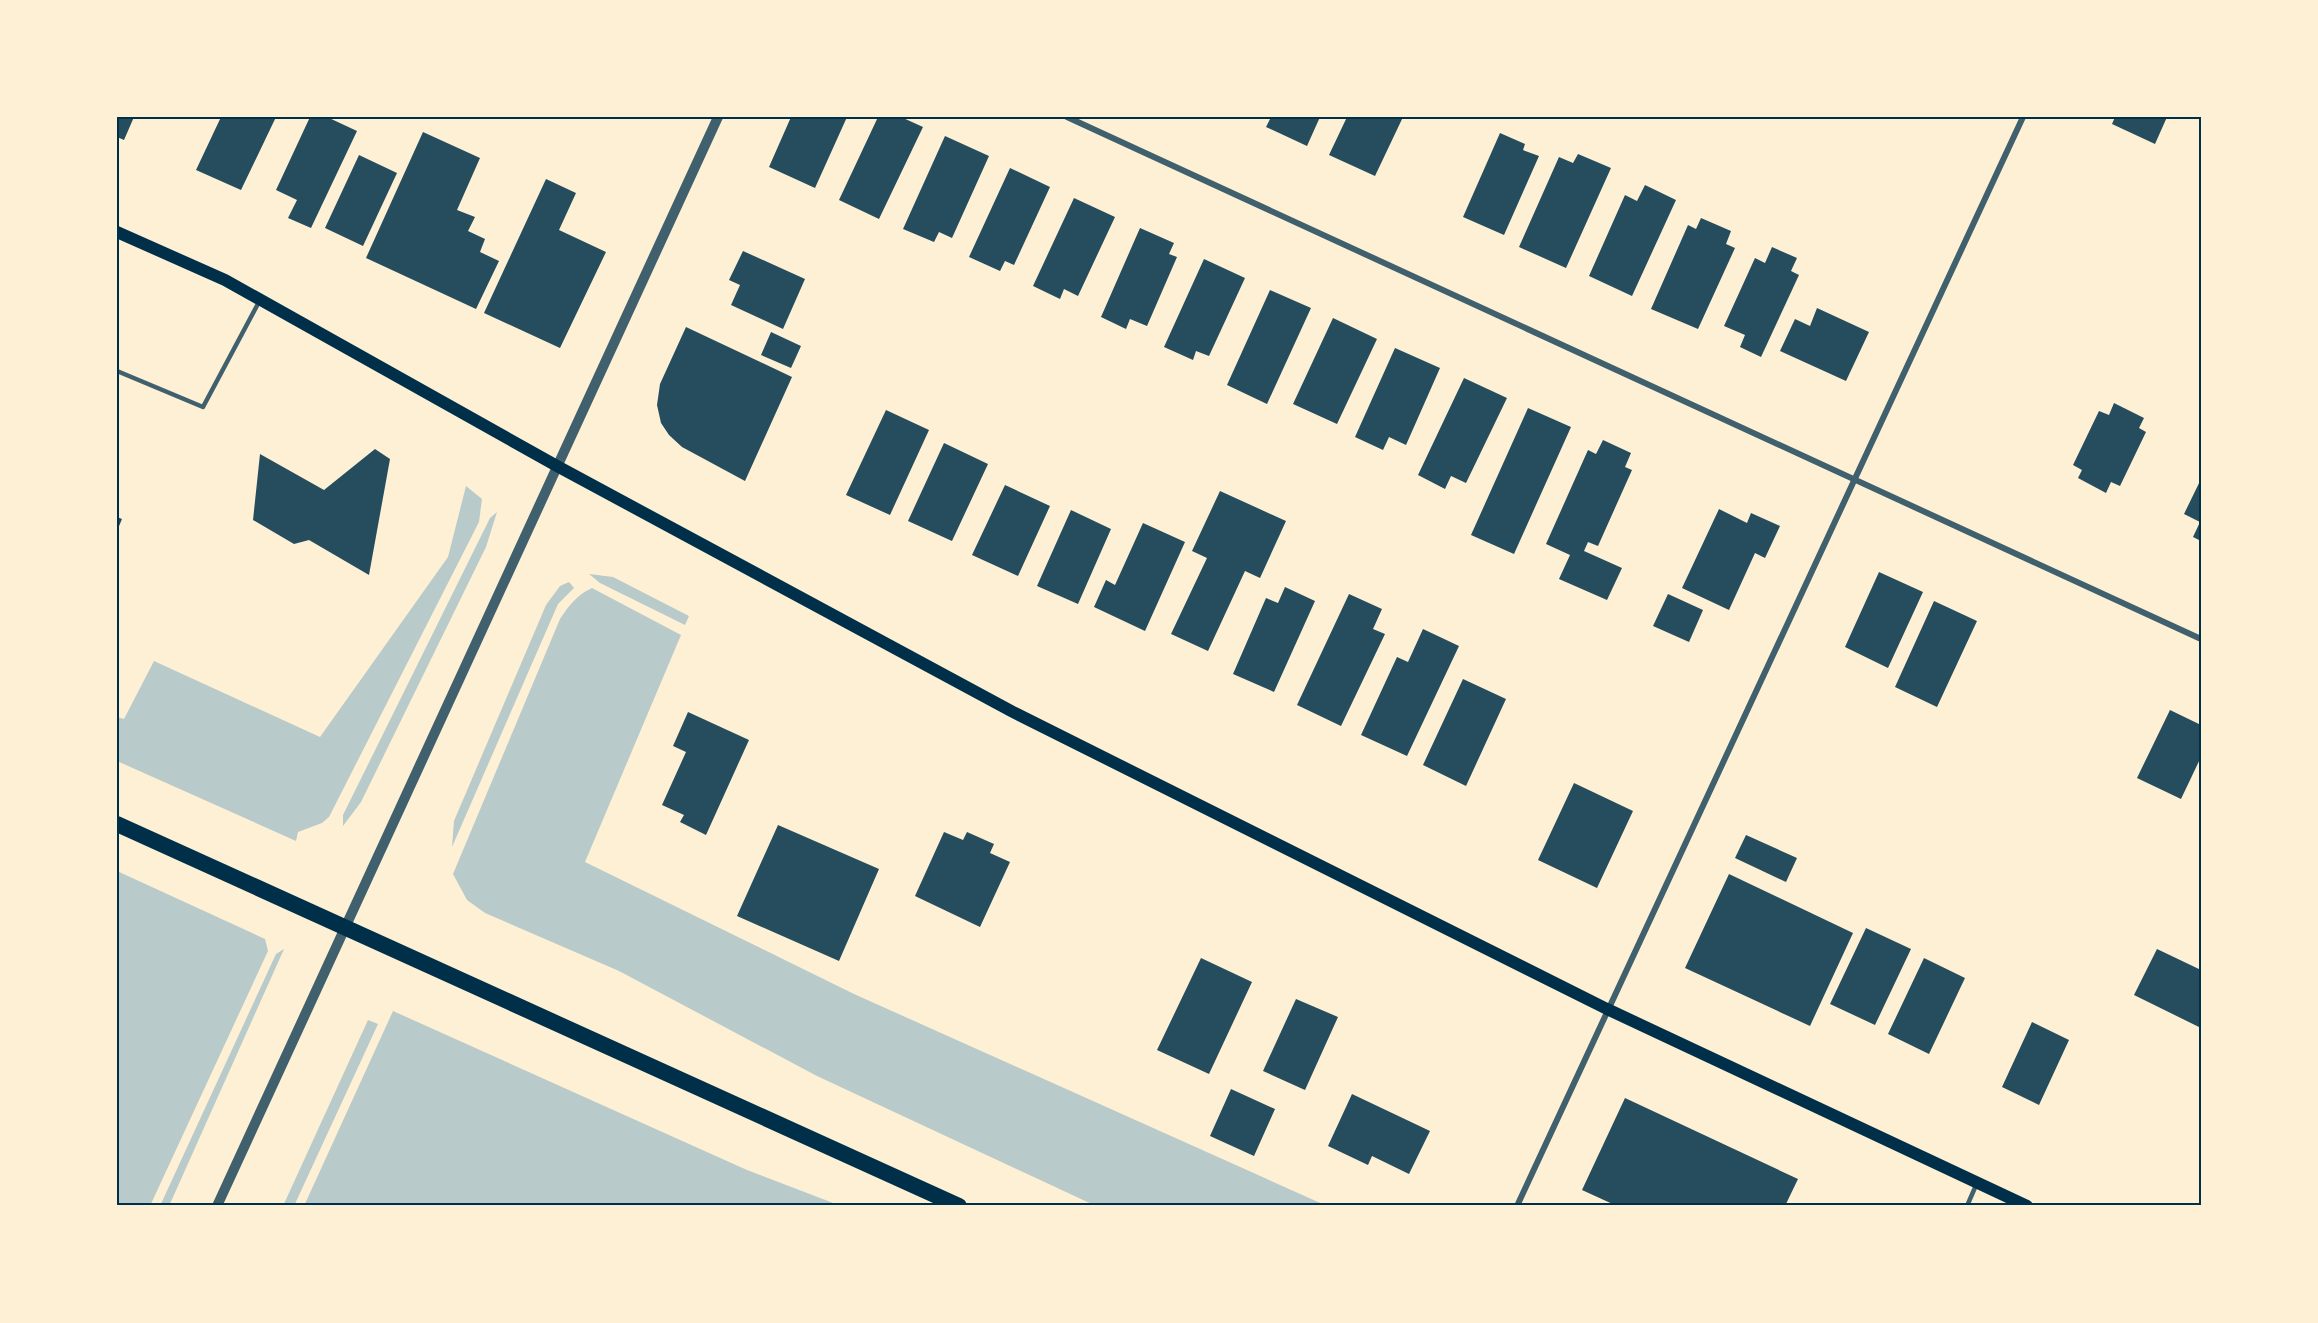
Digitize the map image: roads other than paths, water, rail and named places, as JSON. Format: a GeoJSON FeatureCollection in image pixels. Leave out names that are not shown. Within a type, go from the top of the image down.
{"type":"FeatureCollection","features":[{"type":"Feature","properties":{"kind":"highway"},"geometry":{"type":"LineString","coordinates":[[117,824],[959,1206]]}},
{"type":"Feature","properties":{"kind":"main road"},"geometry":{"type":"LineString","coordinates":[[117,232],[225,280],[557,466],[1013,712],[1607,1009],[2026,1206]]}},
{"type":"Feature","properties":{"kind":"street"},"geometry":{"type":"LineString","coordinates":[[218,1206],[718,117]]}},
{"type":"Feature","properties":{"kind":"street"},"geometry":{"type":"LineString","coordinates":[[1066,117],[2201,639]]}},
{"type":"Feature","properties":{"kind":"street"},"geometry":{"type":"LineString","coordinates":[[1516,1206],[1856,480],[2023,117]]}},
{"type":"Feature","properties":{"kind":"lane"},"geometry":{"type":"LineString","coordinates":[[117,371],[203,407],[260,300]]}},
{"type":"Feature","properties":{"kind":"lane"},"geometry":{"type":"LineString","coordinates":[[1967,1206],[1977,1183]]}}]}
